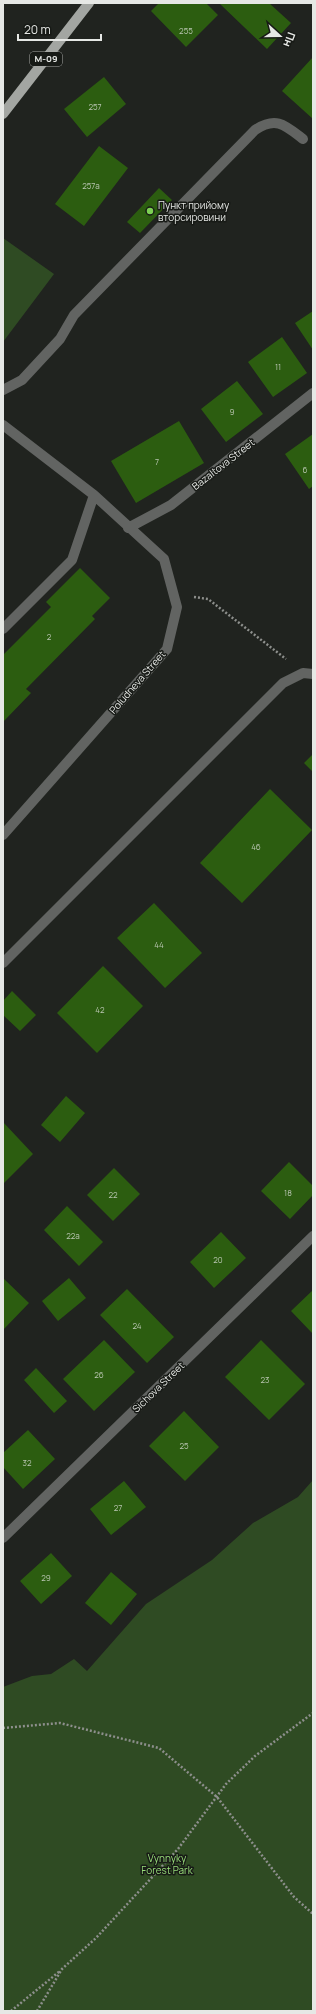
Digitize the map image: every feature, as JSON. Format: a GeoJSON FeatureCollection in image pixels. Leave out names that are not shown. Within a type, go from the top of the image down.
{"type":"FeatureCollection","features":[{"type":"Feature","properties":{"kind":"main road","name":"М-09"},"geometry":{"type":"LineString","coordinates":[[3,114],[89,3]]}},
{"type":"Feature","properties":{"kind":"street"},"geometry":{"type":"LineString","coordinates":[[3,390],[22,380],[60,339],[74,315],[255,130],[265,123],[277,123],[288,128],[303,139]]}},
{"type":"Feature","properties":{"kind":"street","name":"Bazaltova Street"},"geometry":{"type":"LineString","coordinates":[[128,528],[171,504],[313,393]]}},
{"type":"Feature","properties":{"kind":"street","name":"Poludneva Street"},"geometry":{"type":"LineString","coordinates":[[3,425],[94,495],[164,560],[177,607],[167,649],[3,835]]}},
{"type":"Feature","properties":{"kind":"street"},"geometry":{"type":"LineString","coordinates":[[3,629],[72,560],[94,495]]}},
{"type":"Feature","properties":{"kind":"street"},"geometry":{"type":"LineString","coordinates":[[3,963],[283,683],[308,674]]}},
{"type":"Feature","properties":{"kind":"street","name":"Sichova Street"},"geometry":{"type":"LineString","coordinates":[[3,1538],[313,1236]]}},
{"type":"Feature","properties":{"kind":"path"},"geometry":{"type":"LineString","coordinates":[[173,594],[208,599],[308,674]]}},
{"type":"Feature","properties":{"kind":"path"},"geometry":{"type":"LineString","coordinates":[[12,2011],[96,1938],[178,1849],[226,1784],[255,1756],[313,1713]]}},
{"type":"Feature","properties":{"kind":"path"},"geometry":{"type":"LineString","coordinates":[[3,1728],[60,1724],[159,1748],[217,1797],[294,1897],[313,1914]]}},
{"type":"Feature","properties":{"kind":"path"},"geometry":{"type":"LineString","coordinates":[[37,2011],[62,1969]]}},
{"type":"Feature","properties":{"kind":"green space"},"geometry":{"type":"Polygon","coordinates":[[[3,238],[54,274],[3,342],[3,238]]]}},
{"type":"Feature","properties":{"kind":"green space","name":"Vynnyky Forest Park"},"geometry":{"type":"Polygon","coordinates":[[[313,1480],[313,2011],[3,2011],[3,1687],[32,1676],[51,1674],[74,1659],[87,1671],[146,1604],[212,1560],[253,1523],[298,1497],[313,1480]]]}},
{"type":"Feature","properties":{"kind":"building"},"geometry":{"type":"Polygon","coordinates":[[[159,3],[206,3],[218,15],[186,47],[151,11],[159,3]]]}},
{"type":"Feature","properties":{"kind":"building"},"geometry":{"type":"Polygon","coordinates":[[[219,3],[269,3],[291,23],[267,49],[219,3]]]}},
{"type":"Feature","properties":{"kind":"building"},"geometry":{"type":"Polygon","coordinates":[[[313,57],[313,119],[282,91],[313,57]]]}},
{"type":"Feature","properties":{"kind":"building"},"geometry":{"type":"Polygon","coordinates":[[[104,77],[126,104],[87,137],[64,109],[104,77]]]}},
{"type":"Feature","properties":{"kind":"building"},"geometry":{"type":"Polygon","coordinates":[[[99,146],[128,168],[84,226],[55,204],[99,146]]]}},
{"type":"Feature","properties":{"kind":"building","name":"Пункт прийому вторсировини"},"geometry":{"type":"Polygon","coordinates":[[[159,188],[172,200],[140,233],[127,222],[159,188]]]}},
{"type":"Feature","properties":{"kind":"building"},"geometry":{"type":"Polygon","coordinates":[[[313,311],[313,350],[295,323],[313,311]]]}},
{"type":"Feature","properties":{"kind":"building"},"geometry":{"type":"Polygon","coordinates":[[[282,337],[307,373],[273,397],[248,362],[282,337]]]}},
{"type":"Feature","properties":{"kind":"building"},"geometry":{"type":"Polygon","coordinates":[[[237,381],[263,414],[226,442],[201,409],[237,381]]]}},
{"type":"Feature","properties":{"kind":"building"},"geometry":{"type":"Polygon","coordinates":[[[179,421],[204,463],[136,503],[111,461],[179,421]]]}},
{"type":"Feature","properties":{"kind":"building"},"geometry":{"type":"Polygon","coordinates":[[[313,434],[313,486],[309,489],[285,454],[313,434]]]}},
{"type":"Feature","properties":{"kind":"building"},"geometry":{"type":"Polygon","coordinates":[[[80,568],[110,598],[92,616],[95,619],[26,689],[31,693],[3,722],[3,655],[51,607],[46,602],[80,568]]]}},
{"type":"Feature","properties":{"kind":"building"},"geometry":{"type":"Polygon","coordinates":[[[313,754],[313,772],[304,763],[313,754]]]}},
{"type":"Feature","properties":{"kind":"building"},"geometry":{"type":"Polygon","coordinates":[[[270,789],[312,830],[242,903],[200,863],[270,789]]]}},
{"type":"Feature","properties":{"kind":"building"},"geometry":{"type":"Polygon","coordinates":[[[154,903],[202,953],[165,988],[117,938],[154,903]]]}},
{"type":"Feature","properties":{"kind":"building"},"geometry":{"type":"Polygon","coordinates":[[[103,966],[143,1006],[97,1053],[57,1013],[103,966]]]}},
{"type":"Feature","properties":{"kind":"building"},"geometry":{"type":"Polygon","coordinates":[[[12,991],[36,1015],[20,1031],[3,1015],[3,1001],[12,991]]]}},
{"type":"Feature","properties":{"kind":"building"},"geometry":{"type":"Polygon","coordinates":[[[66,1096],[85,1113],[60,1142],[41,1125],[66,1096]]]}},
{"type":"Feature","properties":{"kind":"building"},"geometry":{"type":"Polygon","coordinates":[[[3,1122],[33,1154],[3,1184],[3,1122]]]}},
{"type":"Feature","properties":{"kind":"building"},"geometry":{"type":"Polygon","coordinates":[[[289,1162],[313,1186],[313,1195],[290,1219],[261,1191],[289,1162]]]}},
{"type":"Feature","properties":{"kind":"building"},"geometry":{"type":"Polygon","coordinates":[[[114,1168],[140,1194],[113,1221],[87,1195],[114,1168]]]}},
{"type":"Feature","properties":{"kind":"building"},"geometry":{"type":"Polygon","coordinates":[[[67,1206],[103,1242],[79,1266],[44,1230],[67,1206]]]}},
{"type":"Feature","properties":{"kind":"building"},"geometry":{"type":"Polygon","coordinates":[[[221,1232],[246,1258],[214,1288],[190,1262],[221,1232]]]}},
{"type":"Feature","properties":{"kind":"building"},"geometry":{"type":"Polygon","coordinates":[[[3,1278],[29,1303],[3,1330],[3,1278]]]}},
{"type":"Feature","properties":{"kind":"building"},"geometry":{"type":"Polygon","coordinates":[[[69,1278],[86,1298],[58,1321],[42,1301],[69,1278]]]}},
{"type":"Feature","properties":{"kind":"building"},"geometry":{"type":"Polygon","coordinates":[[[127,1289],[174,1337],[147,1363],[100,1315],[127,1289]]]}},
{"type":"Feature","properties":{"kind":"building"},"geometry":{"type":"Polygon","coordinates":[[[313,1290],[313,1334],[291,1311],[313,1290]]]}},
{"type":"Feature","properties":{"kind":"building"},"geometry":{"type":"Polygon","coordinates":[[[104,1340],[135,1372],[94,1411],[63,1379],[104,1340]]]}},
{"type":"Feature","properties":{"kind":"building"},"geometry":{"type":"Polygon","coordinates":[[[261,1340],[305,1384],[269,1420],[225,1377],[261,1340]]]}},
{"type":"Feature","properties":{"kind":"building"},"geometry":{"type":"Polygon","coordinates":[[[36,1368],[67,1401],[54,1413],[24,1380],[36,1368]]]}},
{"type":"Feature","properties":{"kind":"building"},"geometry":{"type":"Polygon","coordinates":[[[184,1411],[219,1447],[185,1481],[149,1446],[184,1411]]]}},
{"type":"Feature","properties":{"kind":"building"},"geometry":{"type":"Polygon","coordinates":[[[28,1430],[55,1459],[23,1489],[3,1467],[3,1453],[28,1430]]]}},
{"type":"Feature","properties":{"kind":"building"},"geometry":{"type":"Polygon","coordinates":[[[124,1481],[146,1507],[111,1535],[90,1509],[124,1481]]]}},
{"type":"Feature","properties":{"kind":"building"},"geometry":{"type":"Polygon","coordinates":[[[51,1553],[72,1576],[41,1604],[20,1581],[51,1553]]]}},
{"type":"Feature","properties":{"kind":"building"},"geometry":{"type":"Polygon","coordinates":[[[111,1572],[137,1594],[111,1625],[85,1603],[111,1572]]]}},
{"type":"Feature","properties":{"kind":"place","name":"Пункт прийому вторсировини"},"geometry":{"type":"Point","coordinates":[150,211]}}]}
